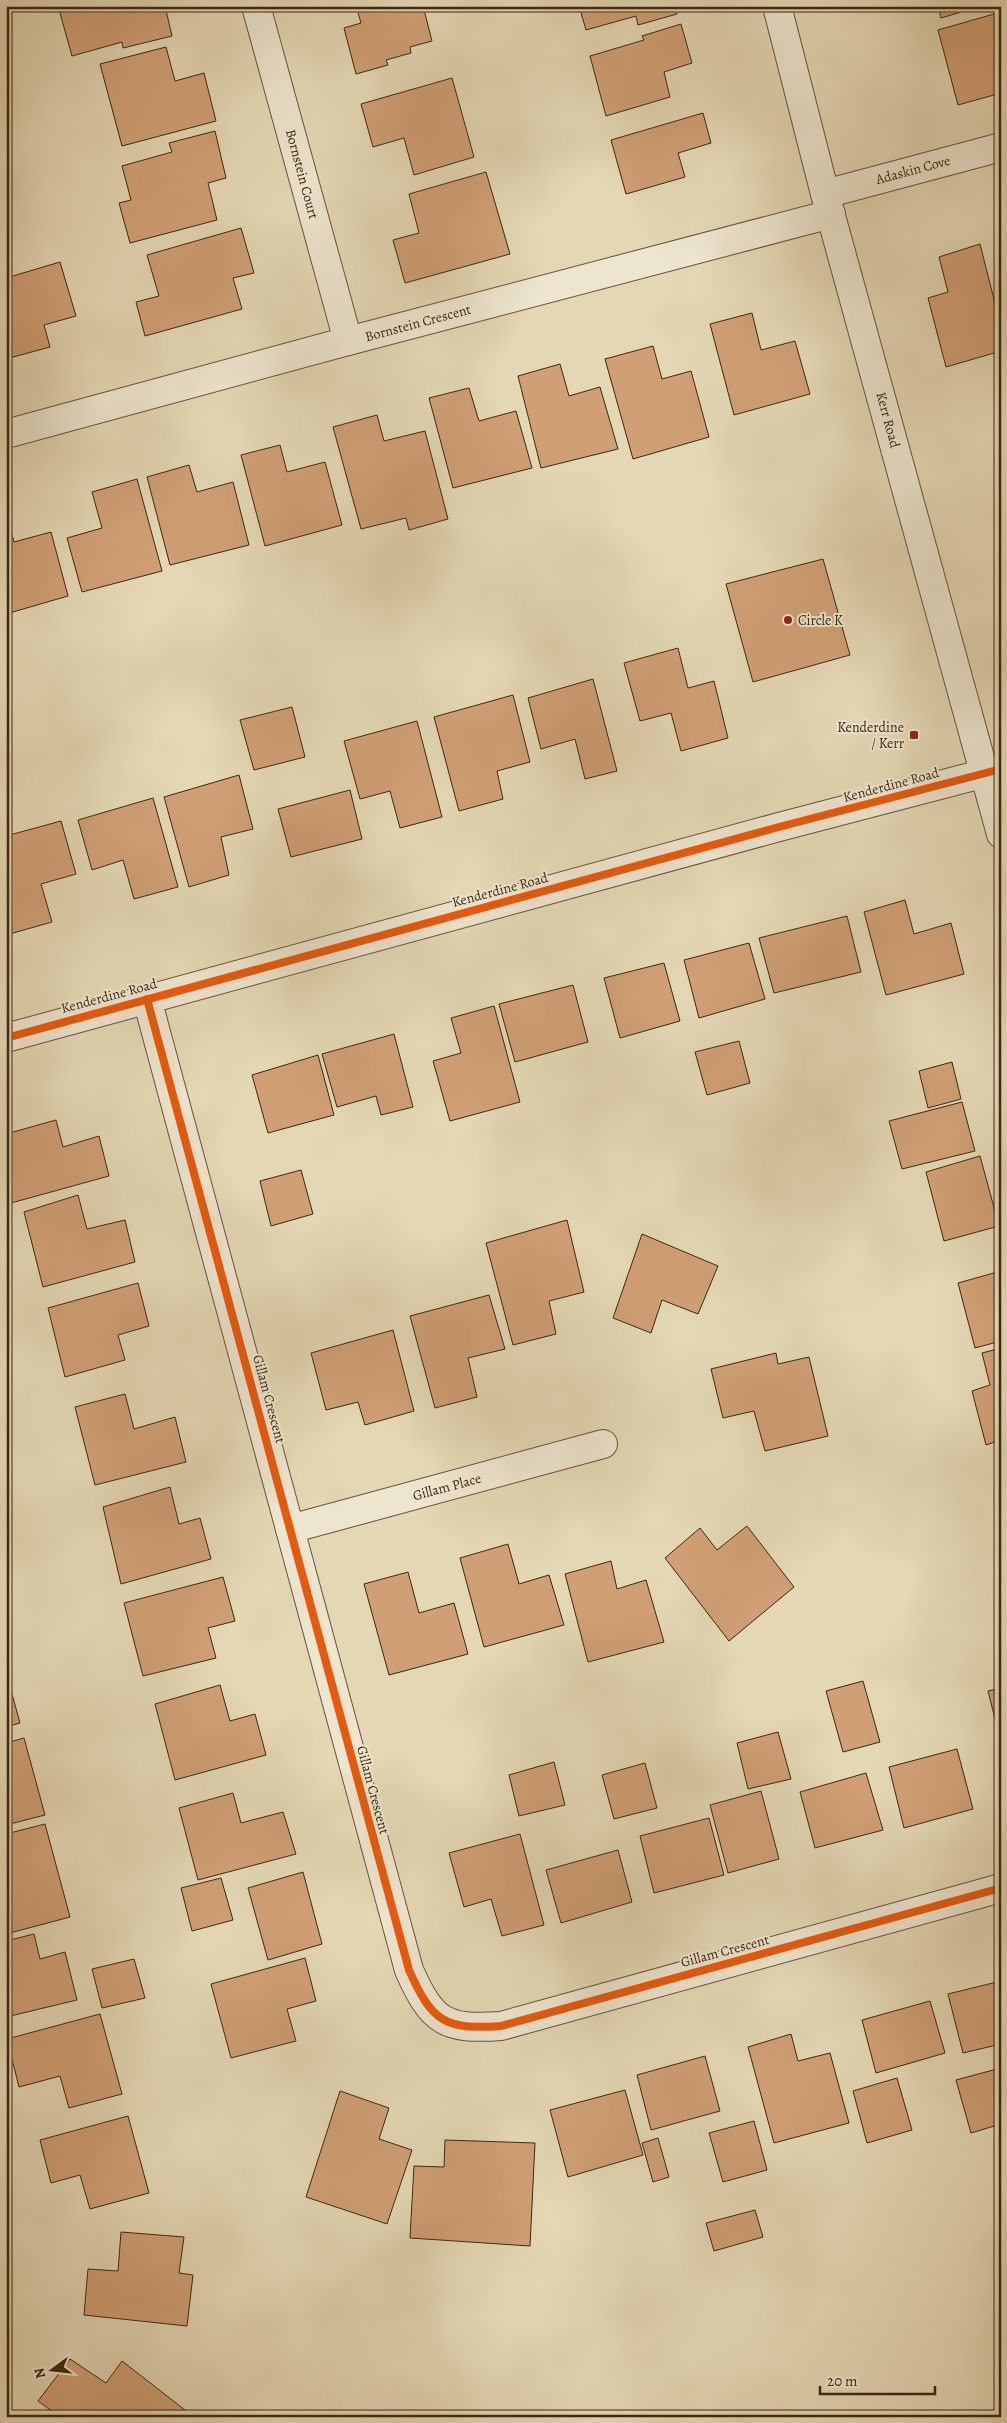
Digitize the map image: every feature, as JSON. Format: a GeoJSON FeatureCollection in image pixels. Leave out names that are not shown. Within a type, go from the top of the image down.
{"type":"FeatureCollection","features":[{"type":"Feature","properties":{"kind":"street","name":"Bornstein Court"},"geometry":{"type":"LineString","coordinates":[[256,6],[348,341]]}},
{"type":"Feature","properties":{"kind":"street","name":"Kerr Road"},"geometry":{"type":"LineString","coordinates":[[777,6],[828,204],[993,771],[1001,834]]}},
{"type":"Feature","properties":{"kind":"street","name":"Adaskin Cove"},"geometry":{"type":"LineString","coordinates":[[828,204],[1001,147]]}},
{"type":"Feature","properties":{"kind":"street","name":"Bornstein Crescent"},"geometry":{"type":"LineString","coordinates":[[6,434],[348,341],[828,204]]}},
{"type":"Feature","properties":{"kind":"street","name":"Kenderdine Road"},"geometry":{"type":"LineString","coordinates":[[6,1038],[779,827],[993,771]]}},
{"type":"Feature","properties":{"kind":"street","name":"Gillam Crescent"},"geometry":{"type":"LineString","coordinates":[[147,999],[408,1970],[422,2000],[442,2020],[468,2028],[500,2026],[1001,1888]]}},
{"type":"Feature","properties":{"kind":"street","name":"Gillam Place"},"geometry":{"type":"LineString","coordinates":[[290,1529],[603,1444]]}},
{"type":"Feature","properties":{"kind":"building"},"geometry":{"type":"Polygon","coordinates":[[[58,6],[165,6],[172,36],[123,48],[122,42],[72,56],[58,6]]]}},
{"type":"Feature","properties":{"kind":"building"},"geometry":{"type":"Polygon","coordinates":[[[356,6],[423,6],[432,41],[410,47],[411,53],[386,60],[388,65],[356,74],[344,28],[361,23],[356,6]]]}},
{"type":"Feature","properties":{"kind":"building"},"geometry":{"type":"Polygon","coordinates":[[[579,6],[675,6],[677,14],[638,25],[636,16],[586,30],[579,6]]]}},
{"type":"Feature","properties":{"kind":"building"},"geometry":{"type":"Polygon","coordinates":[[[938,6],[982,6],[941,18],[938,6]]]}},
{"type":"Feature","properties":{"kind":"building"},"geometry":{"type":"Polygon","coordinates":[[[1001,12],[1001,93],[958,105],[938,30],[1001,12]]]}},
{"type":"Feature","properties":{"kind":"building"},"geometry":{"type":"Polygon","coordinates":[[[681,24],[692,63],[664,72],[670,97],[606,116],[590,56],[644,40],[642,36],[681,24]]]}},
{"type":"Feature","properties":{"kind":"building"},"geometry":{"type":"Polygon","coordinates":[[[166,47],[175,81],[204,73],[216,121],[122,146],[100,64],[166,47]]]}},
{"type":"Feature","properties":{"kind":"building"},"geometry":{"type":"Polygon","coordinates":[[[452,78],[474,157],[414,175],[404,138],[373,147],[361,104],[452,78]]]}},
{"type":"Feature","properties":{"kind":"building"},"geometry":{"type":"Polygon","coordinates":[[[703,113],[711,143],[678,153],[685,177],[626,194],[611,140],[703,113]]]}},
{"type":"Feature","properties":{"kind":"building"},"geometry":{"type":"Polygon","coordinates":[[[215,131],[226,178],[208,183],[217,220],[130,243],[119,203],[131,200],[122,166],[172,152],[169,143],[215,131]]]}},
{"type":"Feature","properties":{"kind":"building"},"geometry":{"type":"Polygon","coordinates":[[[486,172],[510,254],[405,283],[393,240],[419,233],[409,194],[486,172]]]}},
{"type":"Feature","properties":{"kind":"building"},"geometry":{"type":"Polygon","coordinates":[[[241,228],[254,273],[233,278],[242,309],[145,336],[136,302],[159,296],[147,255],[241,228]]]}},
{"type":"Feature","properties":{"kind":"building"},"geometry":{"type":"Polygon","coordinates":[[[980,244],[1001,327],[1001,351],[946,367],[928,298],[948,292],[939,257],[980,244]]]}},
{"type":"Feature","properties":{"kind":"building"},"geometry":{"type":"Polygon","coordinates":[[[60,262],[76,316],[44,325],[50,347],[6,359],[6,278],[60,262]]]}},
{"type":"Feature","properties":{"kind":"building"},"geometry":{"type":"Polygon","coordinates":[[[752,313],[761,350],[795,341],[810,394],[734,415],[710,324],[752,313]]]}},
{"type":"Feature","properties":{"kind":"building"},"geometry":{"type":"Polygon","coordinates":[[[653,346],[662,379],[691,371],[709,437],[633,459],[605,359],[653,346]]]}},
{"type":"Feature","properties":{"kind":"building"},"geometry":{"type":"Polygon","coordinates":[[[560,364],[569,396],[600,387],[618,449],[541,468],[518,376],[560,364]]]}},
{"type":"Feature","properties":{"kind":"building"},"geometry":{"type":"Polygon","coordinates":[[[469,388],[479,421],[516,411],[532,468],[453,488],[429,398],[469,388]]]}},
{"type":"Feature","properties":{"kind":"building"},"geometry":{"type":"Polygon","coordinates":[[[377,415],[384,441],[425,431],[448,519],[409,530],[406,518],[361,529],[333,427],[377,415]]]}},
{"type":"Feature","properties":{"kind":"building"},"geometry":{"type":"Polygon","coordinates":[[[280,445],[287,472],[325,462],[342,525],[265,546],[241,455],[280,445]]]}},
{"type":"Feature","properties":{"kind":"building"},"geometry":{"type":"Polygon","coordinates":[[[189,465],[197,492],[233,482],[249,545],[170,565],[147,477],[189,465]]]}},
{"type":"Feature","properties":{"kind":"building"},"geometry":{"type":"Polygon","coordinates":[[[137,479],[162,571],[82,592],[67,538],[102,528],[92,492],[137,479]]]}},
{"type":"Feature","properties":{"kind":"building"},"geometry":{"type":"Polygon","coordinates":[[[6,513],[14,542],[51,532],[68,596],[6,614],[6,513]]]}},
{"type":"Feature","properties":{"kind":"building","name":"Circle K"},"geometry":{"type":"Polygon","coordinates":[[[823,559],[850,655],[753,682],[726,584],[823,559]]]}},
{"type":"Feature","properties":{"kind":"building"},"geometry":{"type":"Polygon","coordinates":[[[678,648],[688,688],[714,681],[728,738],[681,751],[671,713],[640,721],[624,663],[678,648]]]}},
{"type":"Feature","properties":{"kind":"building"},"geometry":{"type":"Polygon","coordinates":[[[593,679],[617,771],[585,779],[575,739],[541,749],[528,698],[593,679]]]}},
{"type":"Feature","properties":{"kind":"building"},"geometry":{"type":"Polygon","coordinates":[[[513,695],[530,762],[497,771],[503,799],[459,811],[434,717],[513,695]]]}},
{"type":"Feature","properties":{"kind":"building"},"geometry":{"type":"Polygon","coordinates":[[[292,707],[305,757],[254,770],[240,720],[292,707]]]}},
{"type":"Feature","properties":{"kind":"building"},"geometry":{"type":"Polygon","coordinates":[[[417,721],[442,817],[400,828],[390,791],[360,799],[344,741],[417,721]]]}},
{"type":"Feature","properties":{"kind":"building"},"geometry":{"type":"Polygon","coordinates":[[[239,775],[253,829],[221,837],[229,875],[189,887],[164,797],[239,775]]]}},
{"type":"Feature","properties":{"kind":"building"},"geometry":{"type":"Polygon","coordinates":[[[350,790],[362,839],[291,857],[278,809],[350,790]]]}},
{"type":"Feature","properties":{"kind":"building"},"geometry":{"type":"Polygon","coordinates":[[[153,798],[178,887],[134,899],[123,860],[92,870],[78,820],[153,798]]]}},
{"type":"Feature","properties":{"kind":"building"},"geometry":{"type":"Polygon","coordinates":[[[61,821],[76,874],[41,884],[52,922],[6,935],[6,836],[61,821]]]}},
{"type":"Feature","properties":{"kind":"building"},"geometry":{"type":"Polygon","coordinates":[[[905,900],[914,934],[951,923],[964,974],[886,995],[864,912],[905,900]]]}},
{"type":"Feature","properties":{"kind":"building"},"geometry":{"type":"Polygon","coordinates":[[[847,916],[861,972],[774,993],[759,938],[847,916]]]}},
{"type":"Feature","properties":{"kind":"building"},"geometry":{"type":"Polygon","coordinates":[[[749,943],[765,999],[699,1018],[684,960],[749,943]]]}},
{"type":"Feature","properties":{"kind":"building"},"geometry":{"type":"Polygon","coordinates":[[[664,963],[680,1021],[620,1038],[604,978],[664,963]]]}},
{"type":"Feature","properties":{"kind":"building"},"geometry":{"type":"Polygon","coordinates":[[[573,985],[588,1042],[515,1062],[499,1004],[573,985]]]}},
{"type":"Feature","properties":{"kind":"building"},"geometry":{"type":"Polygon","coordinates":[[[494,1006],[520,1102],[450,1121],[433,1061],[461,1053],[451,1018],[494,1006]]]}},
{"type":"Feature","properties":{"kind":"building"},"geometry":{"type":"Polygon","coordinates":[[[394,1034],[413,1107],[381,1115],[376,1096],[337,1107],[322,1054],[394,1034]]]}},
{"type":"Feature","properties":{"kind":"building"},"geometry":{"type":"Polygon","coordinates":[[[739,1041],[750,1083],[707,1095],[695,1052],[739,1041]]]}},
{"type":"Feature","properties":{"kind":"building"},"geometry":{"type":"Polygon","coordinates":[[[318,1055],[334,1115],[268,1133],[252,1075],[318,1055]]]}},
{"type":"Feature","properties":{"kind":"building"},"geometry":{"type":"Polygon","coordinates":[[[952,1062],[961,1099],[928,1108],[919,1071],[952,1062]]]}},
{"type":"Feature","properties":{"kind":"building"},"geometry":{"type":"Polygon","coordinates":[[[962,1102],[975,1151],[902,1169],[889,1121],[962,1102]]]}},
{"type":"Feature","properties":{"kind":"building"},"geometry":{"type":"Polygon","coordinates":[[[56,1120],[63,1147],[99,1136],[109,1176],[11,1203],[6,1186],[6,1134],[56,1120]]]}},
{"type":"Feature","properties":{"kind":"building"},"geometry":{"type":"Polygon","coordinates":[[[980,1156],[999,1226],[944,1241],[926,1172],[980,1156]]]}},
{"type":"Feature","properties":{"kind":"building"},"geometry":{"type":"Polygon","coordinates":[[[301,1170],[313,1214],[271,1226],[260,1181],[301,1170]]]}},
{"type":"Feature","properties":{"kind":"building"},"geometry":{"type":"Polygon","coordinates":[[[78,1195],[87,1229],[125,1220],[135,1262],[43,1287],[24,1212],[78,1195]]]}},
{"type":"Feature","properties":{"kind":"building"},"geometry":{"type":"Polygon","coordinates":[[[567,1220],[584,1292],[549,1301],[556,1334],[513,1345],[486,1243],[567,1220]]]}},
{"type":"Feature","properties":{"kind":"building"},"geometry":{"type":"Polygon","coordinates":[[[642,1234],[718,1266],[698,1314],[662,1300],[651,1333],[613,1318],[642,1234]]]}},
{"type":"Feature","properties":{"kind":"building"},"geometry":{"type":"Polygon","coordinates":[[[1001,1271],[1001,1341],[975,1348],[958,1283],[1001,1271]]]}},
{"type":"Feature","properties":{"kind":"building"},"geometry":{"type":"Polygon","coordinates":[[[138,1283],[149,1326],[118,1335],[125,1360],[65,1377],[48,1308],[138,1283]]]}},
{"type":"Feature","properties":{"kind":"building"},"geometry":{"type":"Polygon","coordinates":[[[489,1295],[505,1349],[468,1358],[477,1397],[435,1408],[410,1316],[489,1295]]]}},
{"type":"Feature","properties":{"kind":"building"},"geometry":{"type":"Polygon","coordinates":[[[393,1330],[414,1411],[365,1425],[358,1402],[326,1410],[311,1353],[393,1330]]]}},
{"type":"Feature","properties":{"kind":"building"},"geometry":{"type":"Polygon","coordinates":[[[1001,1348],[1001,1440],[986,1445],[972,1391],[990,1385],[982,1353],[1001,1348]]]}},
{"type":"Feature","properties":{"kind":"building"},"geometry":{"type":"Polygon","coordinates":[[[776,1353],[778,1364],[809,1357],[828,1436],[765,1451],[754,1411],[723,1418],[711,1369],[776,1353]]]}},
{"type":"Feature","properties":{"kind":"building"},"geometry":{"type":"Polygon","coordinates":[[[125,1394],[134,1429],[175,1417],[186,1462],[95,1485],[75,1407],[125,1394]]]}},
{"type":"Feature","properties":{"kind":"building"},"geometry":{"type":"Polygon","coordinates":[[[170,1487],[179,1524],[200,1518],[211,1559],[121,1584],[103,1507],[170,1487]]]}},
{"type":"Feature","properties":{"kind":"building"},"geometry":{"type":"Polygon","coordinates":[[[747,1526],[794,1587],[729,1641],[665,1558],[700,1528],[717,1550],[747,1526]]]}},
{"type":"Feature","properties":{"kind":"building"},"geometry":{"type":"Polygon","coordinates":[[[508,1544],[519,1584],[549,1575],[564,1625],[484,1647],[460,1558],[508,1544]]]}},
{"type":"Feature","properties":{"kind":"building"},"geometry":{"type":"Polygon","coordinates":[[[611,1561],[617,1589],[646,1580],[664,1642],[588,1662],[565,1574],[611,1561]]]}},
{"type":"Feature","properties":{"kind":"building"},"geometry":{"type":"Polygon","coordinates":[[[408,1572],[419,1613],[454,1603],[468,1654],[389,1675],[364,1584],[408,1572]]]}},
{"type":"Feature","properties":{"kind":"building"},"geometry":{"type":"Polygon","coordinates":[[[223,1577],[235,1621],[208,1628],[216,1658],[143,1676],[124,1603],[223,1577]]]}},
{"type":"Feature","properties":{"kind":"building"},"geometry":{"type":"Polygon","coordinates":[[[6,1672],[20,1723],[6,1727],[6,1672]]]}},
{"type":"Feature","properties":{"kind":"building"},"geometry":{"type":"Polygon","coordinates":[[[863,1681],[880,1742],[843,1752],[826,1691],[863,1681]]]}},
{"type":"Feature","properties":{"kind":"building"},"geometry":{"type":"Polygon","coordinates":[[[220,1685],[230,1721],[255,1714],[266,1755],[175,1780],[155,1704],[220,1685]]]}},
{"type":"Feature","properties":{"kind":"building"},"geometry":{"type":"Polygon","coordinates":[[[1001,1688],[1001,1735],[999,1735],[988,1691],[1001,1688]]]}},
{"type":"Feature","properties":{"kind":"building"},"geometry":{"type":"Polygon","coordinates":[[[778,1732],[791,1779],[748,1789],[737,1743],[778,1732]]]}},
{"type":"Feature","properties":{"kind":"building"},"geometry":{"type":"Polygon","coordinates":[[[24,1738],[45,1815],[6,1825],[6,1743],[24,1738]]]}},
{"type":"Feature","properties":{"kind":"building"},"geometry":{"type":"Polygon","coordinates":[[[957,1749],[973,1809],[904,1828],[889,1767],[957,1749]]]}},
{"type":"Feature","properties":{"kind":"building"},"geometry":{"type":"Polygon","coordinates":[[[554,1762],[565,1805],[519,1816],[509,1775],[554,1762]]]}},
{"type":"Feature","properties":{"kind":"building"},"geometry":{"type":"Polygon","coordinates":[[[645,1763],[657,1808],[614,1819],[602,1775],[645,1763]]]}},
{"type":"Feature","properties":{"kind":"building"},"geometry":{"type":"Polygon","coordinates":[[[866,1773],[883,1830],[815,1848],[800,1792],[866,1773]]]}},
{"type":"Feature","properties":{"kind":"building"},"geometry":{"type":"Polygon","coordinates":[[[761,1791],[779,1859],[728,1873],[710,1805],[761,1791]]]}},
{"type":"Feature","properties":{"kind":"building"},"geometry":{"type":"Polygon","coordinates":[[[233,1793],[241,1823],[283,1812],[296,1854],[198,1880],[179,1808],[233,1793]]]}},
{"type":"Feature","properties":{"kind":"building"},"geometry":{"type":"Polygon","coordinates":[[[709,1818],[724,1875],[654,1893],[640,1836],[709,1818]]]}},
{"type":"Feature","properties":{"kind":"building"},"geometry":{"type":"Polygon","coordinates":[[[45,1824],[70,1917],[6,1934],[6,1834],[45,1824]]]}},
{"type":"Feature","properties":{"kind":"building"},"geometry":{"type":"Polygon","coordinates":[[[520,1834],[544,1925],[502,1936],[491,1899],[464,1907],[449,1853],[520,1834]]]}},
{"type":"Feature","properties":{"kind":"building"},"geometry":{"type":"Polygon","coordinates":[[[618,1850],[632,1902],[561,1923],[546,1870],[618,1850]]]}},
{"type":"Feature","properties":{"kind":"building"},"geometry":{"type":"Polygon","coordinates":[[[303,1872],[322,1944],[268,1960],[248,1888],[303,1872]]]}},
{"type":"Feature","properties":{"kind":"building"},"geometry":{"type":"Polygon","coordinates":[[[221,1878],[233,1920],[192,1931],[181,1888],[221,1878]]]}},
{"type":"Feature","properties":{"kind":"building"},"geometry":{"type":"Polygon","coordinates":[[[34,1934],[40,1959],[65,1952],[77,2000],[6,2017],[6,1941],[34,1934]]]}},
{"type":"Feature","properties":{"kind":"building"},"geometry":{"type":"Polygon","coordinates":[[[305,1958],[316,2001],[287,2009],[296,2041],[231,2058],[211,1984],[305,1958]]]}},
{"type":"Feature","properties":{"kind":"building"},"geometry":{"type":"Polygon","coordinates":[[[134,1959],[145,1998],[102,2008],[92,1969],[134,1959]]]}},
{"type":"Feature","properties":{"kind":"building"},"geometry":{"type":"Polygon","coordinates":[[[1001,1981],[1001,2044],[963,2053],[948,1994],[1001,1981]]]}},
{"type":"Feature","properties":{"kind":"building"},"geometry":{"type":"Polygon","coordinates":[[[930,2001],[945,2053],[876,2073],[862,2020],[930,2001]]]}},
{"type":"Feature","properties":{"kind":"building"},"geometry":{"type":"Polygon","coordinates":[[[100,2014],[122,2094],[69,2108],[60,2076],[19,2087],[7,2039],[100,2014]]]}},
{"type":"Feature","properties":{"kind":"building"},"geometry":{"type":"Polygon","coordinates":[[[791,2034],[798,2061],[830,2053],[849,2123],[774,2143],[748,2047],[791,2034]]]}},
{"type":"Feature","properties":{"kind":"building"},"geometry":{"type":"Polygon","coordinates":[[[705,2056],[720,2111],[651,2130],[637,2075],[705,2056]]]}},
{"type":"Feature","properties":{"kind":"building"},"geometry":{"type":"Polygon","coordinates":[[[997,2069],[1001,2081],[1001,2124],[971,2133],[956,2080],[997,2069]]]}},
{"type":"Feature","properties":{"kind":"building"},"geometry":{"type":"Polygon","coordinates":[[[897,2078],[912,2130],[867,2143],[853,2091],[897,2078]]]}},
{"type":"Feature","properties":{"kind":"building"},"geometry":{"type":"Polygon","coordinates":[[[625,2090],[643,2155],[568,2177],[550,2110],[625,2090]]]}},
{"type":"Feature","properties":{"kind":"building"},"geometry":{"type":"Polygon","coordinates":[[[340,2091],[389,2108],[379,2139],[412,2150],[387,2224],[306,2197],[340,2091]]]}},
{"type":"Feature","properties":{"kind":"building"},"geometry":{"type":"Polygon","coordinates":[[[128,2116],[149,2193],[90,2209],[80,2175],[51,2183],[40,2140],[128,2116]]]}},
{"type":"Feature","properties":{"kind":"building"},"geometry":{"type":"Polygon","coordinates":[[[754,2121],[767,2170],[723,2182],[709,2133],[754,2121]]]}},
{"type":"Feature","properties":{"kind":"building"},"geometry":{"type":"Polygon","coordinates":[[[658,2138],[669,2177],[653,2182],[642,2143],[658,2138]]]}},
{"type":"Feature","properties":{"kind":"building"},"geometry":{"type":"Polygon","coordinates":[[[445,2140],[535,2143],[530,2246],[410,2238],[414,2166],[444,2167],[445,2140]]]}},
{"type":"Feature","properties":{"kind":"building"},"geometry":{"type":"Polygon","coordinates":[[[755,2210],[763,2237],[714,2251],[706,2223],[755,2210]]]}},
{"type":"Feature","properties":{"kind":"building"},"geometry":{"type":"Polygon","coordinates":[[[121,2232],[184,2237],[179,2273],[193,2275],[187,2326],[84,2315],[88,2269],[118,2271],[121,2232]]]}},
{"type":"Feature","properties":{"kind":"building"},"geometry":{"type":"Polygon","coordinates":[[[70,2359],[106,2383],[122,2361],[194,2417],[60,2417],[38,2401],[70,2359]]]}},
{"type":"Feature","properties":{"kind":"cycle path"},"geometry":{"type":"LineString","coordinates":[[6,1038],[779,827],[1001,769]]}},
{"type":"Feature","properties":{"kind":"cycle path"},"geometry":{"type":"LineString","coordinates":[[147,999],[409,1970],[417,1988],[433,2012],[453,2024],[482,2027],[501,2026],[1001,1888]]}},
{"type":"Feature","properties":{"kind":"place","name":"Circle K"},"geometry":{"type":"Point","coordinates":[788,620]}},
{"type":"Feature","properties":{"kind":"place","name":"Kenderdine / Kerr"},"geometry":{"type":"Point","coordinates":[914,735]}}]}
